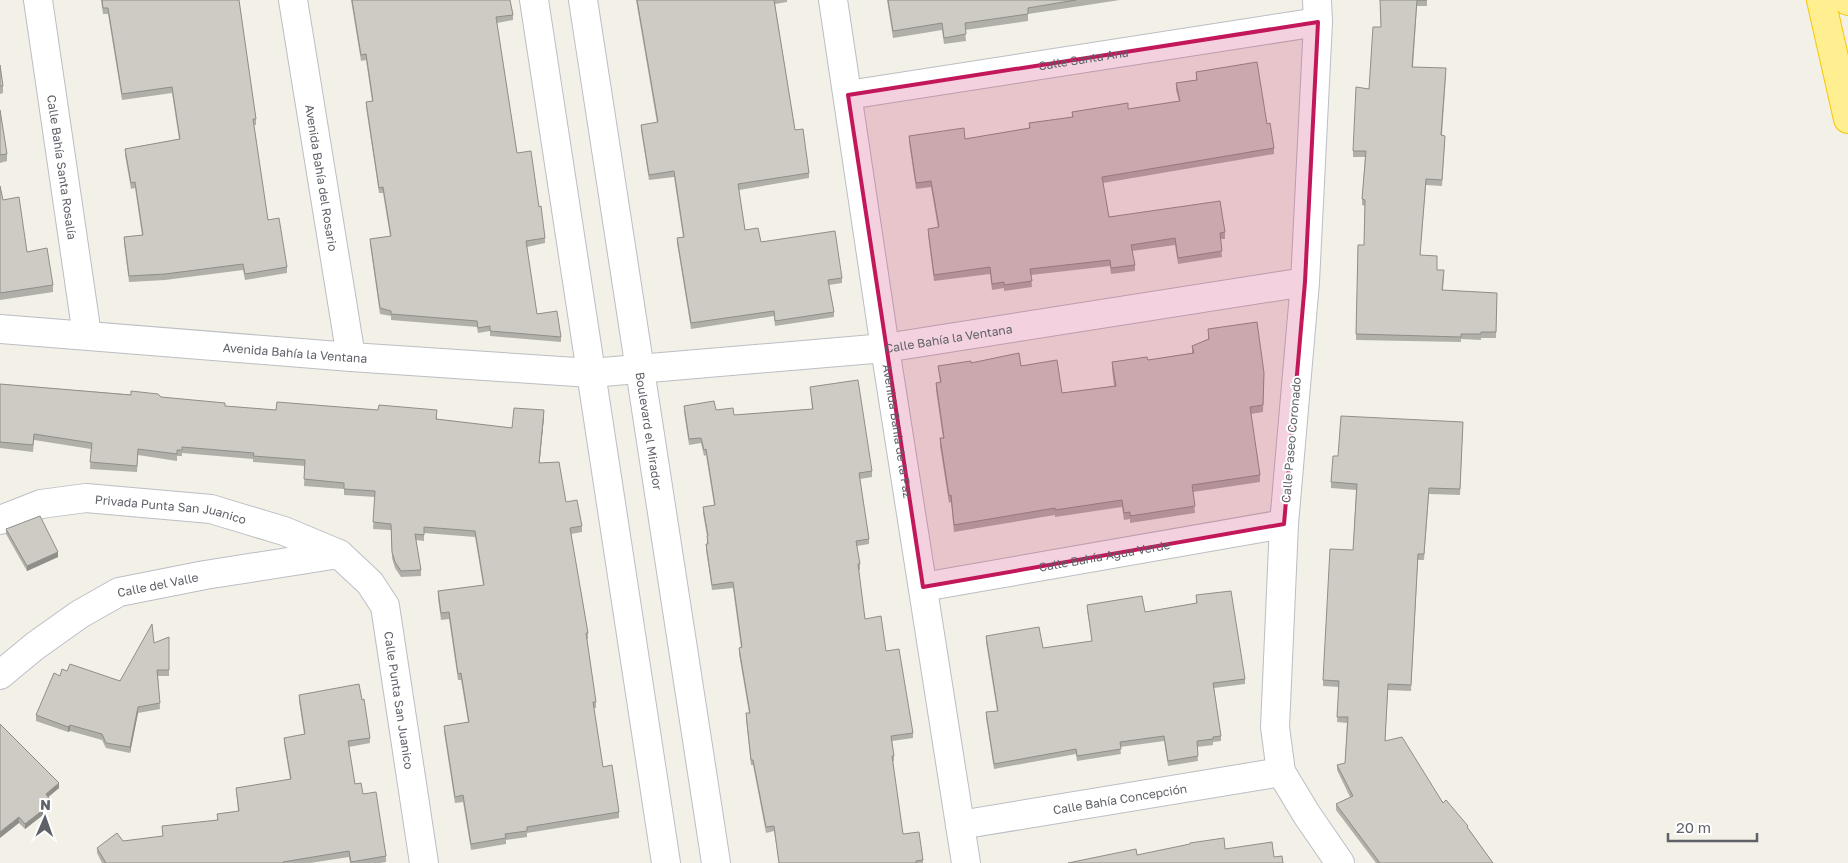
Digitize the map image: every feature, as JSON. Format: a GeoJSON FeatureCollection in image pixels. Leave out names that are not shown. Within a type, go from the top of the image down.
{"type":"FeatureCollection","features":[{"type":"Feature","properties":{"kind":"highway"},"geometry":{"type":"LineString","coordinates":[[1821,0],[1848,119]]}},
{"type":"Feature","properties":{"kind":"street","name":"Calle Bahía Santa Rosalía"},"geometry":{"type":"LineString","coordinates":[[38,0],[87,335]]}},
{"type":"Feature","properties":{"kind":"street","name":"Avenida Bahía del Rosario"},"geometry":{"type":"LineString","coordinates":[[293,0],[351,356]]}},
{"type":"Feature","properties":{"kind":"street"},"geometry":{"type":"LineString","coordinates":[[534,0],[666,863]]}},
{"type":"Feature","properties":{"kind":"street","name":"Boulevard el Mirador"},"geometry":{"type":"LineString","coordinates":[[583,0],[641,369],[713,863]]}},
{"type":"Feature","properties":{"kind":"street","name":"Avenida Bahía de la Paz"},"geometry":{"type":"LineString","coordinates":[[833,0],[885,348],[966,863]]}},
{"type":"Feature","properties":{"kind":"street","name":"Calle Santa Ana"},"geometry":{"type":"LineString","coordinates":[[848,95],[1318,11]]}},
{"type":"Feature","properties":{"kind":"street","name":"Calle Paseo Coronado"},"geometry":{"type":"LineString","coordinates":[[1318,11],[1305,282],[1284,524],[1275,727],[1281,772],[1307,815],[1340,863]]}},
{"type":"Feature","properties":{"kind":"street","name":"Calle Bahía la Ventana"},"geometry":{"type":"LineString","coordinates":[[591,373],[885,348],[1305,282]]}},
{"type":"Feature","properties":{"kind":"street","name":"Avenida Bahía la Ventana"},"geometry":{"type":"LineString","coordinates":[[0,328],[591,373]]}},
{"type":"Feature","properties":{"kind":"street","name":"Privada Punta San Juanico"},"geometry":{"type":"LineString","coordinates":[[0,520],[41,504],[86,498],[211,509],[284,531],[339,554]]}},
{"type":"Feature","properties":{"kind":"street","name":"Calle Bahía Agua Verde"},"geometry":{"type":"LineString","coordinates":[[923,587],[1284,524]]}},
{"type":"Feature","properties":{"kind":"street","name":"Calle del Valle"},"geometry":{"type":"LineString","coordinates":[[0,674],[80,614],[119,592],[204,575],[339,554]]}},
{"type":"Feature","properties":{"kind":"street","name":"Calle Punta San Juanico"},"geometry":{"type":"LineString","coordinates":[[339,554],[370,583],[385,606],[424,863]]}},
{"type":"Feature","properties":{"kind":"street","name":"Calle Bahía Concepción"},"geometry":{"type":"LineString","coordinates":[[960,825],[1281,772]]}},
{"type":"Feature","properties":{"kind":"highlighted area"},"geometry":{"type":"Polygon","coordinates":[[[1318,22],[1305,282],[1284,524],[923,587],[848,95],[1318,22]]]}},
{"type":"Feature","properties":{"kind":"building"},"geometry":{"type":"Polygon","coordinates":[[[102,0],[239,0],[256,119],[253,119],[268,220],[279,218],[287,267],[245,274],[243,264],[165,274],[129,276],[124,237],[143,235],[135,182],[131,183],[125,149],[180,139],[172,87],[122,94],[108,8],[103,8],[102,0]]]}},
{"type":"Feature","properties":{"kind":"building"},"geometry":{"type":"Polygon","coordinates":[[[352,0],[510,0],[513,15],[496,17],[517,153],[531,151],[539,207],[541,206],[545,238],[526,241],[537,314],[557,311],[561,337],[490,331],[490,326],[478,328],[477,321],[391,314],[391,311],[380,308],[370,239],[391,236],[383,187],[379,188],[366,102],[373,101],[366,54],[361,55],[352,0]]]}},
{"type":"Feature","properties":{"kind":"building"},"geometry":{"type":"Polygon","coordinates":[[[637,0],[774,0],[795,130],[803,129],[809,173],[738,184],[745,230],[758,228],[761,242],[835,231],[842,278],[828,280],[834,312],[775,321],[774,311],[691,323],[677,238],[684,237],[674,171],[649,175],[641,125],[658,122],[637,0]]]}},
{"type":"Feature","properties":{"kind":"building"},"geometry":{"type":"Polygon","coordinates":[[[888,0],[1076,0],[1028,8],[1028,14],[965,23],[966,34],[944,38],[942,23],[893,31],[888,0]]]}},
{"type":"Feature","properties":{"kind":"building"},"geometry":{"type":"Polygon","coordinates":[[[1380,0],[1417,0],[1412,67],[1446,68],[1441,135],[1445,136],[1442,180],[1426,179],[1420,255],[1437,256],[1437,270],[1444,270],[1442,290],[1497,293],[1496,332],[1461,334],[1461,337],[1356,334],[1358,245],[1364,245],[1365,200],[1362,199],[1366,151],[1353,151],[1356,87],[1369,89],[1373,27],[1381,27],[1380,0]]]}},
{"type":"Feature","properties":{"kind":"building"},"geometry":{"type":"Polygon","coordinates":[[[1257,62],[1267,124],[1270,123],[1274,148],[1102,177],[1109,217],[1220,201],[1225,232],[1220,233],[1222,251],[1178,258],[1175,238],[1131,245],[1135,265],[1111,268],[1110,260],[1030,269],[1032,281],[1004,285],[1004,282],[992,284],[990,267],[934,275],[928,229],[939,227],[931,181],[916,183],[909,136],[964,128],[965,139],[1030,128],[1029,123],[1073,117],[1072,112],[1128,103],[1128,109],[1180,101],[1176,83],[1197,80],[1196,72],[1257,62]]]}},
{"type":"Feature","properties":{"kind":"building"},"geometry":{"type":"Polygon","coordinates":[[[0,65],[3,86],[0,86],[0,65]]]}},
{"type":"Feature","properties":{"kind":"building"},"geometry":{"type":"Polygon","coordinates":[[[0,110],[7,154],[0,155],[0,110]]]}},
{"type":"Feature","properties":{"kind":"building"},"geometry":{"type":"Polygon","coordinates":[[[0,186],[3,200],[19,197],[27,252],[47,248],[53,285],[0,293],[0,186]]]}},
{"type":"Feature","properties":{"kind":"building"},"geometry":{"type":"Polygon","coordinates":[[[1257,322],[1264,373],[1263,405],[1250,407],[1260,475],[1192,485],[1195,506],[1130,516],[1130,512],[1124,513],[1122,500],[1055,510],[1055,508],[954,525],[951,495],[949,496],[940,438],[944,438],[936,383],[941,382],[938,366],[971,361],[971,363],[1019,353],[1021,366],[1057,360],[1062,393],[1116,386],[1112,362],[1147,357],[1148,360],[1194,353],[1192,346],[1209,339],[1208,329],[1257,322]]]}},
{"type":"Feature","properties":{"kind":"building"},"geometry":{"type":"Polygon","coordinates":[[[858,380],[872,471],[859,473],[869,539],[856,541],[865,619],[881,616],[886,651],[899,649],[913,733],[891,736],[894,756],[892,756],[903,834],[919,832],[923,860],[916,861],[916,863],[779,863],[774,826],[766,827],[753,760],[751,760],[746,713],[750,713],[739,648],[742,647],[733,582],[712,585],[706,544],[708,544],[708,536],[703,507],[715,505],[706,449],[704,450],[701,438],[689,439],[684,406],[714,401],[716,410],[733,408],[734,415],[813,409],[810,387],[858,380]]]}},
{"type":"Feature","properties":{"kind":"building"},"geometry":{"type":"Polygon","coordinates":[[[0,384],[131,395],[131,391],[158,394],[161,397],[225,403],[225,406],[276,410],[277,402],[378,410],[379,405],[437,410],[436,419],[512,428],[514,408],[544,410],[539,463],[559,462],[566,502],[577,500],[582,526],[570,528],[588,633],[586,633],[596,702],[593,702],[603,767],[612,765],[619,812],[527,827],[527,831],[505,834],[506,838],[471,844],[463,795],[455,797],[444,726],[469,722],[461,673],[458,674],[449,612],[441,613],[438,591],[484,585],[475,531],[424,527],[424,535],[415,534],[421,570],[401,571],[395,562],[392,552],[391,524],[373,522],[375,491],[344,489],[344,483],[304,479],[305,460],[253,456],[254,453],[182,447],[182,450],[177,450],[177,454],[138,449],[137,466],[90,462],[92,443],[34,434],[33,445],[0,442],[0,384]]]}},
{"type":"Feature","properties":{"kind":"building"},"geometry":{"type":"Polygon","coordinates":[[[1341,416],[1463,422],[1460,489],[1429,488],[1424,554],[1418,554],[1411,685],[1388,684],[1385,741],[1402,737],[1443,803],[1446,800],[1468,826],[1493,863],[1380,863],[1336,804],[1353,796],[1337,765],[1345,763],[1348,717],[1337,717],[1339,681],[1323,680],[1330,549],[1353,550],[1357,484],[1331,482],[1333,456],[1338,456],[1341,416]]]}},
{"type":"Feature","properties":{"kind":"building"},"geometry":{"type":"Polygon","coordinates":[[[40,516],[58,552],[27,566],[6,529],[40,516]]]}},
{"type":"Feature","properties":{"kind":"building"},"geometry":{"type":"Polygon","coordinates":[[[1231,591],[1245,679],[1213,683],[1221,736],[1197,741],[1198,756],[1168,761],[1164,736],[1120,742],[1121,749],[1077,756],[1076,749],[994,764],[986,712],[998,711],[986,636],[1039,627],[1043,648],[1092,641],[1087,605],[1142,596],[1145,612],[1197,603],[1196,595],[1231,591]]]}},
{"type":"Feature","properties":{"kind":"building"},"geometry":{"type":"Polygon","coordinates":[[[152,624],[154,643],[169,637],[169,670],[157,670],[160,703],[138,707],[130,747],[106,743],[102,734],[70,725],[68,727],[36,715],[54,673],[60,676],[62,669],[67,671],[70,664],[120,681],[152,624]]]}},
{"type":"Feature","properties":{"kind":"building"},"geometry":{"type":"Polygon","coordinates":[[[359,684],[362,700],[364,699],[370,738],[348,741],[355,784],[361,783],[363,794],[376,792],[386,856],[351,862],[349,851],[283,863],[106,863],[97,848],[117,833],[123,841],[163,836],[162,826],[218,820],[217,814],[239,811],[236,788],[291,779],[284,738],[305,734],[299,695],[359,684]]]}},
{"type":"Feature","properties":{"kind":"building"},"geometry":{"type":"Polygon","coordinates":[[[0,724],[59,783],[46,794],[50,800],[41,807],[43,810],[25,824],[19,817],[0,832],[0,724]]]}},
{"type":"Feature","properties":{"kind":"building"},"geometry":{"type":"Polygon","coordinates":[[[1224,838],[1225,849],[1272,842],[1274,857],[1282,856],[1283,863],[1068,863],[1136,849],[1137,855],[1190,843],[1224,838]]]}}]}
